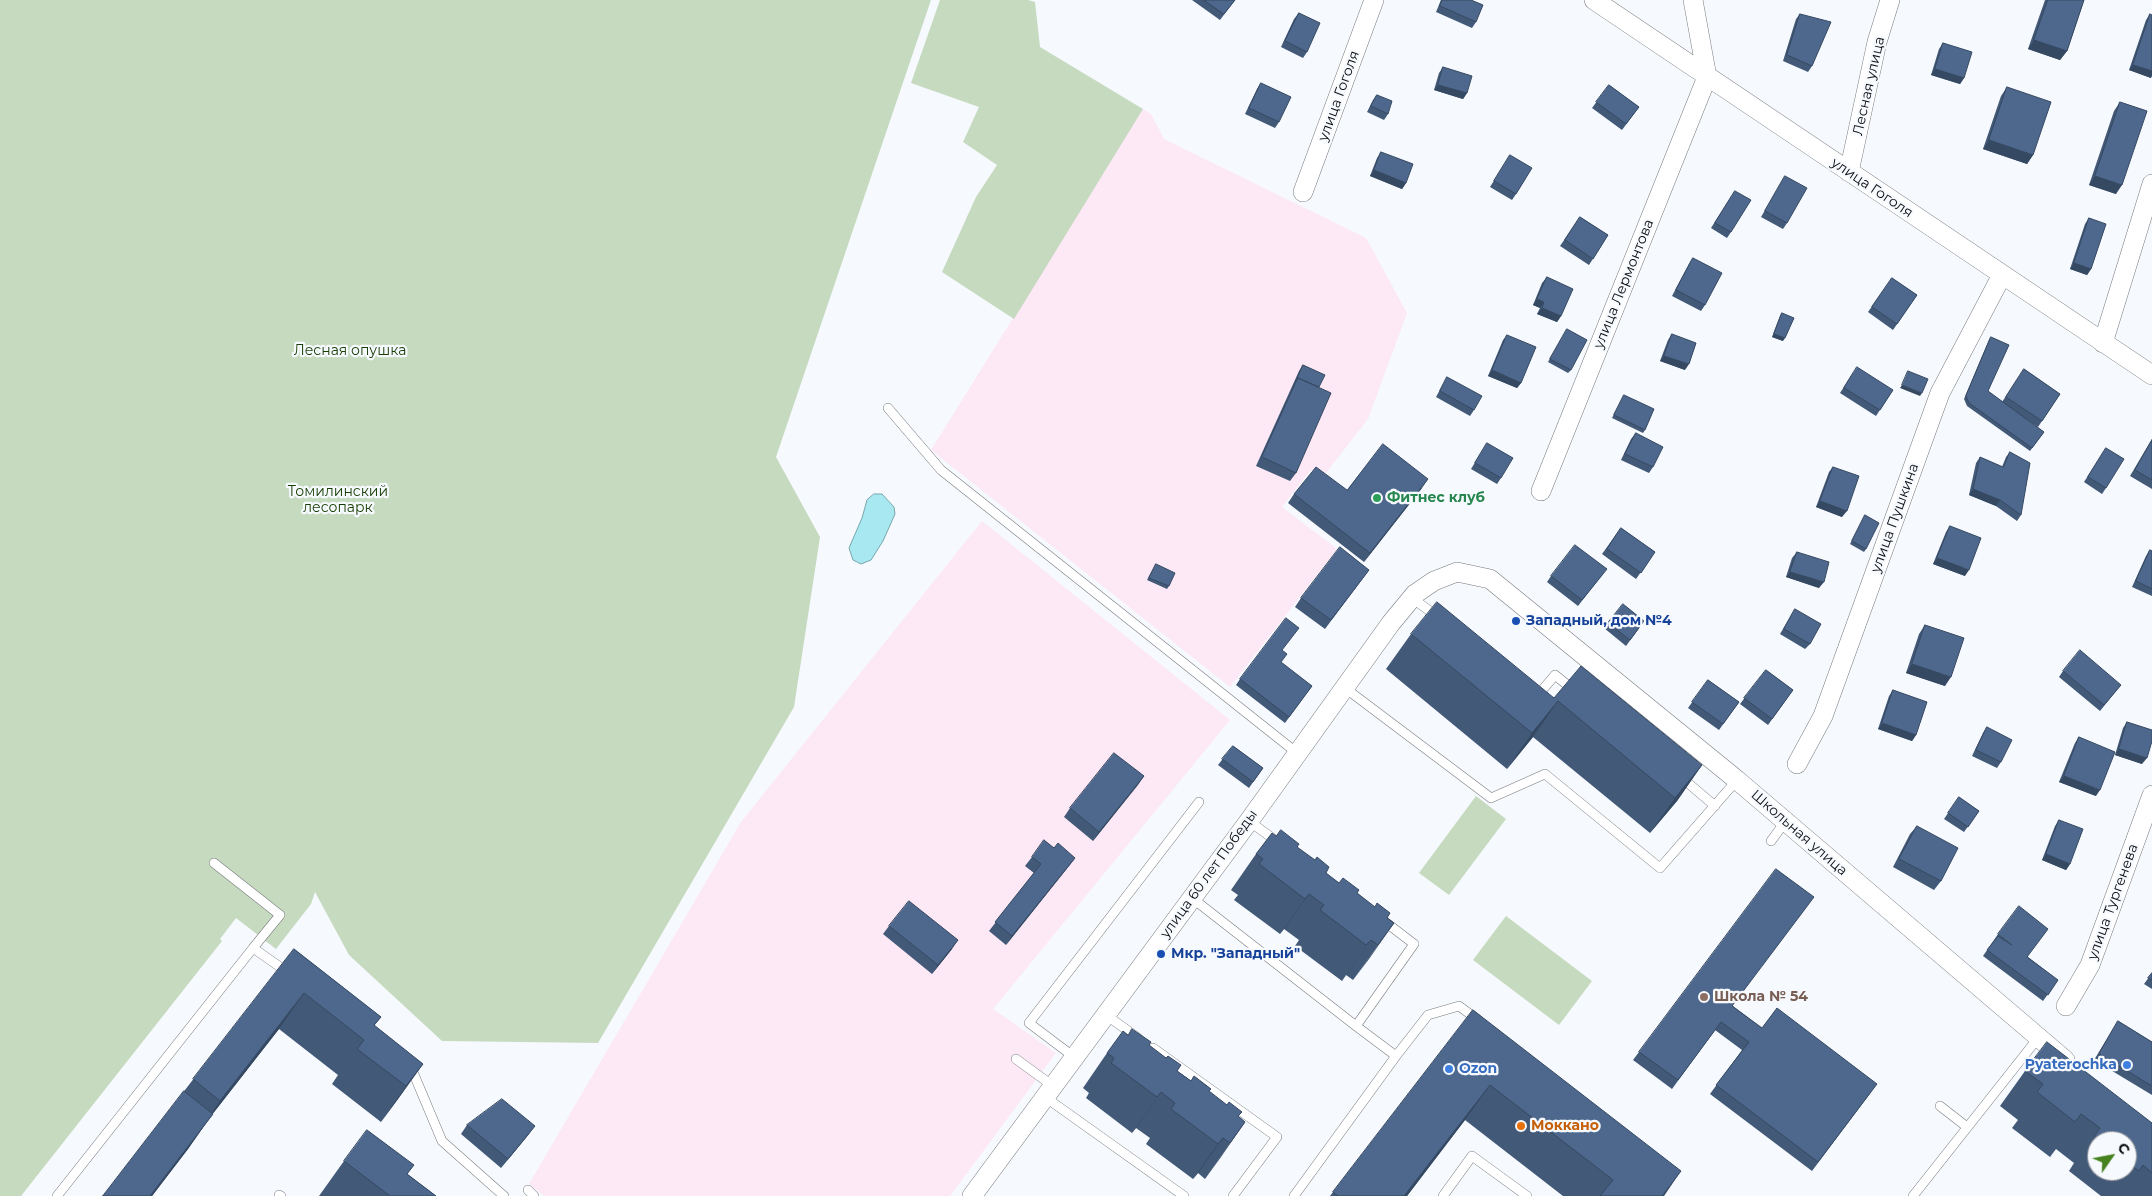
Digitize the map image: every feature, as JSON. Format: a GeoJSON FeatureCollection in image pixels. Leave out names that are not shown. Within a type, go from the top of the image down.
{"type":"FeatureCollection","features":[{"type":"Feature","properties":{"kind":"street","name":"улица Гоголя"},"geometry":{"type":"LineString","coordinates":[[1303,192],[1374,0]]}},
{"type":"Feature","properties":{"kind":"street","name":"улица Гоголя"},"geometry":{"type":"LineString","coordinates":[[1594,0],[2152,375]]}},
{"type":"Feature","properties":{"kind":"street"},"geometry":{"type":"LineString","coordinates":[[1693,0],[1707,77]]}},
{"type":"Feature","properties":{"kind":"street","name":"Лесная улица"},"geometry":{"type":"LineString","coordinates":[[1849,172],[1877,42],[1890,0]]}},
{"type":"Feature","properties":{"kind":"street","name":"улица Лермонтова"},"geometry":{"type":"LineString","coordinates":[[1540,491],[1707,77]]}},
{"type":"Feature","properties":{"kind":"street"},"geometry":{"type":"LineString","coordinates":[[2103,343],[2152,184]]}},
{"type":"Feature","properties":{"kind":"street","name":"улица Пушкина"},"geometry":{"type":"LineString","coordinates":[[1798,764],[1823,716],[1940,393],[2002,275]]}},
{"type":"Feature","properties":{"kind":"street","name":"Школьная улица"},"geometry":{"type":"LineString","coordinates":[[1434,581],[1457,572],[1490,579],[1737,780],[2038,1038],[2076,1068]]}},
{"type":"Feature","properties":{"kind":"street","name":"улица 60 лет Победы"},"geometry":{"type":"LineString","coordinates":[[972,1196],[1249,821],[1390,624],[1412,598],[1434,581]]}},
{"type":"Feature","properties":{"kind":"street","name":"улица Тургенева"},"geometry":{"type":"LineString","coordinates":[[2066,1006],[2090,965],[2152,795]]}},
{"type":"Feature","properties":{"kind":"lane"},"geometry":{"type":"LineString","coordinates":[[888,408],[941,470],[1297,753]]}},
{"type":"Feature","properties":{"kind":"lane"},"geometry":{"type":"LineString","coordinates":[[1412,598],[1446,624]]}},
{"type":"Feature","properties":{"kind":"lane"},"geometry":{"type":"LineString","coordinates":[[1530,689],[1538,695],[1555,675],[1585,700]]}},
{"type":"Feature","properties":{"kind":"lane"},"geometry":{"type":"LineString","coordinates":[[1345,688],[1491,798],[1545,774],[1660,868],[1737,780]]}},
{"type":"Feature","properties":{"kind":"lane"},"geometry":{"type":"LineString","coordinates":[[1669,768],[1715,806]]}},
{"type":"Feature","properties":{"kind":"lane"},"geometry":{"type":"LineString","coordinates":[[1074,1057],[1029,1023],[1199,802]]}},
{"type":"Feature","properties":{"kind":"lane"},"geometry":{"type":"LineString","coordinates":[[1249,821],[1286,848]]}},
{"type":"Feature","properties":{"kind":"lane"},"geometry":{"type":"LineString","coordinates":[[1771,841],[1785,822]]}},
{"type":"Feature","properties":{"kind":"lane"},"geometry":{"type":"LineString","coordinates":[[57,1196],[280,914],[214,863]]}},
{"type":"Feature","properties":{"kind":"lane"},"geometry":{"type":"LineString","coordinates":[[1192,898],[1396,1056]]}},
{"type":"Feature","properties":{"kind":"lane"},"geometry":{"type":"LineString","coordinates":[[1356,1026],[1414,944],[1374,914]]}},
{"type":"Feature","properties":{"kind":"lane"},"geometry":{"type":"LineString","coordinates":[[253,948],[301,982]]}},
{"type":"Feature","properties":{"kind":"lane"},"geometry":{"type":"LineString","coordinates":[[1294,1196],[1428,1015],[1459,1006],[1489,1028]]}},
{"type":"Feature","properties":{"kind":"lane"},"geometry":{"type":"LineString","coordinates":[[1106,1015],[1276,1137],[1233,1196]]}},
{"type":"Feature","properties":{"kind":"lane"},"geometry":{"type":"LineString","coordinates":[[1913,1196],[2038,1038]]}},
{"type":"Feature","properties":{"kind":"lane"},"geometry":{"type":"LineString","coordinates":[[406,1054],[442,1141],[504,1196]]}},
{"type":"Feature","properties":{"kind":"lane"},"geometry":{"type":"LineString","coordinates":[[1016,1059],[1049,1091],[1184,1196]]}},
{"type":"Feature","properties":{"kind":"lane"},"geometry":{"type":"LineString","coordinates":[[1940,1106],[1968,1127]]}},
{"type":"Feature","properties":{"kind":"lane"},"geometry":{"type":"LineString","coordinates":[[1443,1196],[1472,1156],[1527,1196]]}},
{"type":"Feature","properties":{"kind":"shaded area"},"geometry":{"type":"Polygon","coordinates":[[[1143,109],[1151,114],[1164,139],[1366,238],[1407,313],[1368,419],[1322,478],[1311,470],[1282,507],[1337,549],[1230,687],[931,450],[1143,109]]]}},
{"type":"Feature","properties":{"kind":"shaded area"},"geometry":{"type":"Polygon","coordinates":[[[982,521],[1230,720],[993,1009],[1056,1053],[950,1196],[544,1196],[529,1184],[741,822],[982,521]]]}},
{"type":"Feature","properties":{"kind":"green space","name":"Томилинский лесопарк"},"geometry":{"type":"Polygon","coordinates":[[[0,0],[931,0],[776,457],[820,537],[794,707],[598,1043],[442,1041],[349,955],[315,892],[311,904],[276,949],[236,918],[220,939],[222,941],[21,1196],[0,1196],[0,0]]]}},
{"type":"Feature","properties":{"kind":"green space"},"geometry":{"type":"Polygon","coordinates":[[[940,0],[1028,0],[1035,2],[1040,47],[1143,109],[1014,319],[942,272],[976,197],[997,165],[963,142],[979,107],[911,83],[940,0]]]}},
{"type":"Feature","properties":{"kind":"green space"},"geometry":{"type":"Polygon","coordinates":[[[1476,796],[1506,819],[1449,895],[1419,873],[1476,796]]]}},
{"type":"Feature","properties":{"kind":"green space"},"geometry":{"type":"Polygon","coordinates":[[[1506,916],[1592,981],[1559,1025],[1473,960],[1506,916]]]}},
{"type":"Feature","properties":{"kind":"water"},"geometry":{"type":"Polygon","coordinates":[[[874,494],[882,494],[894,507],[895,514],[883,541],[871,560],[861,564],[853,560],[849,548],[862,518],[867,500],[874,494]]]}},
{"type":"Feature","properties":{"kind":"building"},"geometry":{"type":"Polygon","coordinates":[[[1204,0],[1235,0],[1224,14],[1204,0]]]}},
{"type":"Feature","properties":{"kind":"building"},"geometry":{"type":"Polygon","coordinates":[[[1442,0],[1471,0],[1483,5],[1476,22],[1440,6],[1442,0]]]}},
{"type":"Feature","properties":{"kind":"building"},"geometry":{"type":"Polygon","coordinates":[[[2048,0],[2084,0],[2067,51],[2034,40],[2048,0]]]}},
{"type":"Feature","properties":{"kind":"building"},"geometry":{"type":"Polygon","coordinates":[[[1299,13],[1320,23],[1307,52],[1285,41],[1299,13]]]}},
{"type":"Feature","properties":{"kind":"building"},"geometry":{"type":"Polygon","coordinates":[[[1800,14],[1831,22],[1812,66],[1787,55],[1800,14]]]}},
{"type":"Feature","properties":{"kind":"building"},"geometry":{"type":"Polygon","coordinates":[[[2150,14],[2152,15],[2152,71],[2133,65],[2150,14]]]}},
{"type":"Feature","properties":{"kind":"building"},"geometry":{"type":"Polygon","coordinates":[[[1943,43],[1972,52],[1964,78],[1935,69],[1943,43]]]}},
{"type":"Feature","properties":{"kind":"building"},"geometry":{"type":"Polygon","coordinates":[[[1443,67],[1472,76],[1467,93],[1438,85],[1443,67]]]}},
{"type":"Feature","properties":{"kind":"building"},"geometry":{"type":"Polygon","coordinates":[[[1261,83],[1291,97],[1279,122],[1249,108],[1261,83]]]}},
{"type":"Feature","properties":{"kind":"building"},"geometry":{"type":"Polygon","coordinates":[[[1609,85],[1639,107],[1626,124],[1596,102],[1609,85]]]}},
{"type":"Feature","properties":{"kind":"building"},"geometry":{"type":"Polygon","coordinates":[[[2007,87],[2051,102],[2033,155],[1989,140],[2007,87]]]}},
{"type":"Feature","properties":{"kind":"building"},"geometry":{"type":"Polygon","coordinates":[[[1377,95],[1392,101],[1388,114],[1371,106],[1377,95]]]}},
{"type":"Feature","properties":{"kind":"building"},"geometry":{"type":"Polygon","coordinates":[[[2120,102],[2147,111],[2122,185],[2095,176],[2120,102]]]}},
{"type":"Feature","properties":{"kind":"building"},"geometry":{"type":"Polygon","coordinates":[[[1381,152],[1413,164],[1406,183],[1374,170],[1381,152]]]}},
{"type":"Feature","properties":{"kind":"building"},"geometry":{"type":"Polygon","coordinates":[[[1510,155],[1532,168],[1516,194],[1494,181],[1510,155]]]}},
{"type":"Feature","properties":{"kind":"building"},"geometry":{"type":"Polygon","coordinates":[[[1785,176],[1807,188],[1787,223],[1765,211],[1785,176]]]}},
{"type":"Feature","properties":{"kind":"building"},"geometry":{"type":"Polygon","coordinates":[[[1735,191],[1751,200],[1731,232],[1715,223],[1735,191]]]}},
{"type":"Feature","properties":{"kind":"building"},"geometry":{"type":"Polygon","coordinates":[[[1580,217],[1608,235],[1593,259],[1565,240],[1580,217]]]}},
{"type":"Feature","properties":{"kind":"building"},"geometry":{"type":"Polygon","coordinates":[[[2089,218],[2106,224],[2091,269],[2074,263],[2089,218]]]}},
{"type":"Feature","properties":{"kind":"building"},"geometry":{"type":"Polygon","coordinates":[[[1693,258],[1722,273],[1705,305],[1676,290],[1693,258]]]}},
{"type":"Feature","properties":{"kind":"building"},"geometry":{"type":"Polygon","coordinates":[[[1547,277],[1573,289],[1561,316],[1542,308],[1544,302],[1537,299],[1547,277]]]}},
{"type":"Feature","properties":{"kind":"building"},"geometry":{"type":"Polygon","coordinates":[[[1892,278],[1917,295],[1897,324],[1872,307],[1892,278]]]}},
{"type":"Feature","properties":{"kind":"building"},"geometry":{"type":"Polygon","coordinates":[[[1782,313],[1794,318],[1785,338],[1774,334],[1782,313]]]}},
{"type":"Feature","properties":{"kind":"building"},"geometry":{"type":"Polygon","coordinates":[[[1567,329],[1587,340],[1571,370],[1550,359],[1567,329]]]}},
{"type":"Feature","properties":{"kind":"building"},"geometry":{"type":"Polygon","coordinates":[[[1672,334],[1696,343],[1689,364],[1664,356],[1672,334]]]}},
{"type":"Feature","properties":{"kind":"building"},"geometry":{"type":"Polygon","coordinates":[[[1507,335],[1536,347],[1521,383],[1492,370],[1507,335]]]}},
{"type":"Feature","properties":{"kind":"building"},"geometry":{"type":"Polygon","coordinates":[[[1991,337],[2009,345],[1988,391],[2044,432],[2032,448],[1969,403],[1966,396],[1991,337]]]}},
{"type":"Feature","properties":{"kind":"building"},"geometry":{"type":"Polygon","coordinates":[[[1303,365],[1325,375],[1319,387],[1298,378],[1296,381],[1303,365]]]}},
{"type":"Feature","properties":{"kind":"building"},"geometry":{"type":"Polygon","coordinates":[[[1857,367],[1893,390],[1880,410],[1844,388],[1857,367]]]}},
{"type":"Feature","properties":{"kind":"building"},"geometry":{"type":"Polygon","coordinates":[[[2024,369],[2060,394],[2042,421],[2006,397],[2024,369]]]}},
{"type":"Feature","properties":{"kind":"building"},"geometry":{"type":"Polygon","coordinates":[[[1908,371],[1928,379],[1922,393],[1902,385],[1908,371]]]}},
{"type":"Feature","properties":{"kind":"building"},"geometry":{"type":"Polygon","coordinates":[[[1447,377],[1482,396],[1474,410],[1440,391],[1447,377]]]}},
{"type":"Feature","properties":{"kind":"building"},"geometry":{"type":"Polygon","coordinates":[[[1298,378],[1331,393],[1296,473],[1262,457],[1298,378]]]}},
{"type":"Feature","properties":{"kind":"building"},"geometry":{"type":"Polygon","coordinates":[[[1624,395],[1654,409],[1645,430],[1614,415],[1624,395]]]}},
{"type":"Feature","properties":{"kind":"building"},"geometry":{"type":"Polygon","coordinates":[[[1636,433],[1663,447],[1653,467],[1625,454],[1636,433]]]}},
{"type":"Feature","properties":{"kind":"building"},"geometry":{"type":"Polygon","coordinates":[[[2152,440],[2152,480],[2135,470],[2152,440]]]}},
{"type":"Feature","properties":{"kind":"building"},"geometry":{"type":"Polygon","coordinates":[[[1487,443],[1513,458],[1501,478],[1475,463],[1487,443]]]}},
{"type":"Feature","properties":{"kind":"building"},"geometry":{"type":"Polygon","coordinates":[[[1383,444],[1428,479],[1370,553],[1294,494],[1316,467],[1347,490],[1383,444]]]}},
{"type":"Feature","properties":{"kind":"building"},"geometry":{"type":"Polygon","coordinates":[[[2106,448],[2124,459],[2106,488],[2088,477],[2106,448]]]}},
{"type":"Feature","properties":{"kind":"building"},"geometry":{"type":"Polygon","coordinates":[[[2010,452],[2030,463],[2021,515],[2000,500],[1973,489],[1980,457],[2003,467],[2010,452]]]}},
{"type":"Feature","properties":{"kind":"building"},"geometry":{"type":"Polygon","coordinates":[[[1833,467],[1859,476],[1847,511],[1820,501],[1833,467]]]}},
{"type":"Feature","properties":{"kind":"building"},"geometry":{"type":"Polygon","coordinates":[[[1865,515],[1879,523],[1866,549],[1852,541],[1865,515]]]}},
{"type":"Feature","properties":{"kind":"building"},"geometry":{"type":"Polygon","coordinates":[[[1950,526],[1981,538],[1969,570],[1937,558],[1950,526]]]}},
{"type":"Feature","properties":{"kind":"building"},"geometry":{"type":"Polygon","coordinates":[[[1621,528],[1655,552],[1641,573],[1607,549],[1621,528]]]}},
{"type":"Feature","properties":{"kind":"building"},"geometry":{"type":"Polygon","coordinates":[[[1575,545],[1607,569],[1582,600],[1551,576],[1575,545]]]}},
{"type":"Feature","properties":{"kind":"building"},"geometry":{"type":"Polygon","coordinates":[[[1340,547],[1369,570],[1331,620],[1301,598],[1340,547]]]}},
{"type":"Feature","properties":{"kind":"building"},"geometry":{"type":"Polygon","coordinates":[[[2150,550],[2152,551],[2152,589],[2136,581],[2150,550]]]}},
{"type":"Feature","properties":{"kind":"building"},"geometry":{"type":"Polygon","coordinates":[[[1797,552],[1829,562],[1824,582],[1790,572],[1797,552]]]}},
{"type":"Feature","properties":{"kind":"building"},"geometry":{"type":"Polygon","coordinates":[[[1156,564],[1175,573],[1169,586],[1149,578],[1156,564]]]}},
{"type":"Feature","properties":{"kind":"building"},"geometry":{"type":"Polygon","coordinates":[[[1437,602],[1554,698],[1581,666],[1702,765],[1675,798],[1558,701],[1532,733],[1411,634],[1437,602]]]}},
{"type":"Feature","properties":{"kind":"building"},"geometry":{"type":"Polygon","coordinates":[[[1623,604],[1644,621],[1630,640],[1608,623],[1623,604]]]}},
{"type":"Feature","properties":{"kind":"building"},"geometry":{"type":"Polygon","coordinates":[[[1795,609],[1821,624],[1810,644],[1784,629],[1795,609]]]}},
{"type":"Feature","properties":{"kind":"building"},"geometry":{"type":"Polygon","coordinates":[[[1286,618],[1299,628],[1282,650],[1287,654],[1281,662],[1312,686],[1289,717],[1240,679],[1286,618]]]}},
{"type":"Feature","properties":{"kind":"building"},"geometry":{"type":"Polygon","coordinates":[[[1925,625],[1964,638],[1951,677],[1912,664],[1925,625]]]}},
{"type":"Feature","properties":{"kind":"building"},"geometry":{"type":"Polygon","coordinates":[[[2080,650],[2121,685],[2104,705],[2063,671],[2080,650]]]}},
{"type":"Feature","properties":{"kind":"building"},"geometry":{"type":"Polygon","coordinates":[[[1766,670],[1793,690],[1772,719],[1744,698],[1766,670]]]}},
{"type":"Feature","properties":{"kind":"building"},"geometry":{"type":"Polygon","coordinates":[[[1708,680],[1739,702],[1723,724],[1692,702],[1708,680]]]}},
{"type":"Feature","properties":{"kind":"building"},"geometry":{"type":"Polygon","coordinates":[[[1893,690],[1927,702],[1916,735],[1882,723],[1893,690]]]}},
{"type":"Feature","properties":{"kind":"building"},"geometry":{"type":"Polygon","coordinates":[[[2127,722],[2152,730],[2152,741],[2147,758],[2119,749],[2127,722]]]}},
{"type":"Feature","properties":{"kind":"building"},"geometry":{"type":"Polygon","coordinates":[[[1987,727],[2012,740],[2001,762],[1976,750],[1987,727]]]}},
{"type":"Feature","properties":{"kind":"building"},"geometry":{"type":"Polygon","coordinates":[[[2079,737],[2115,752],[2100,790],[2064,776],[2079,737]]]}},
{"type":"Feature","properties":{"kind":"building"},"geometry":{"type":"Polygon","coordinates":[[[1233,746],[1263,768],[1253,782],[1222,759],[1233,746]]]}},
{"type":"Feature","properties":{"kind":"building"},"geometry":{"type":"Polygon","coordinates":[[[1114,753],[1144,776],[1099,832],[1070,808],[1114,753]]]}},
{"type":"Feature","properties":{"kind":"building"},"geometry":{"type":"Polygon","coordinates":[[[1959,797],[1979,811],[1968,827],[1948,813],[1959,797]]]}},
{"type":"Feature","properties":{"kind":"building"},"geometry":{"type":"Polygon","coordinates":[[[2059,820],[2083,829],[2070,864],[2046,854],[2059,820]]]}},
{"type":"Feature","properties":{"kind":"building"},"geometry":{"type":"Polygon","coordinates":[[[1917,826],[1958,848],[1941,881],[1899,859],[1917,826]]]}},
{"type":"Feature","properties":{"kind":"building"},"geometry":{"type":"Polygon","coordinates":[[[1281,830],[1299,844],[1297,847],[1315,860],[1317,857],[1329,867],[1326,873],[1339,883],[1343,878],[1359,890],[1357,893],[1375,907],[1377,903],[1390,913],[1387,918],[1394,923],[1378,945],[1371,940],[1366,945],[1320,910],[1324,905],[1309,894],[1305,899],[1259,864],[1263,859],[1256,854],[1272,833],[1276,836],[1281,830]]]}},
{"type":"Feature","properties":{"kind":"building"},"geometry":{"type":"Polygon","coordinates":[[[1044,840],[1054,848],[1058,843],[1075,858],[1012,936],[995,922],[1041,864],[1032,857],[1044,840]]]}},
{"type":"Feature","properties":{"kind":"building"},"geometry":{"type":"Polygon","coordinates":[[[1776,869],[1814,897],[1732,1006],[1762,1028],[1777,1008],[1877,1084],[1818,1162],[1716,1085],[1749,1042],[1721,1022],[1678,1080],[1639,1052],[1776,869]]]}},
{"type":"Feature","properties":{"kind":"building"},"geometry":{"type":"Polygon","coordinates":[[[909,901],[958,940],[938,965],[889,926],[909,901]]]}},
{"type":"Feature","properties":{"kind":"building"},"geometry":{"type":"Polygon","coordinates":[[[2019,906],[2048,929],[2027,957],[2058,980],[2048,995],[1987,950],[1998,936],[2012,945],[1998,934],[2019,906]]]}},
{"type":"Feature","properties":{"kind":"building"},"geometry":{"type":"Polygon","coordinates":[[[294,949],[381,1017],[374,1025],[423,1064],[406,1086],[357,1049],[364,1040],[304,993],[220,1101],[193,1079],[294,949]]]}},
{"type":"Feature","properties":{"kind":"building"},"geometry":{"type":"Polygon","coordinates":[[[1473,1010],[1681,1171],[1662,1196],[1600,1196],[1613,1180],[1490,1085],[1404,1196],[1338,1196],[1333,1192],[1473,1010]]]}},
{"type":"Feature","properties":{"kind":"building"},"geometry":{"type":"Polygon","coordinates":[[[2118,1021],[2152,1042],[2152,1086],[2099,1054],[2118,1021]]]}},
{"type":"Feature","properties":{"kind":"building"},"geometry":{"type":"Polygon","coordinates":[[[1132,1029],[1151,1042],[1149,1045],[1166,1058],[1168,1056],[1181,1065],[1177,1071],[1191,1081],[1194,1076],[1227,1105],[1229,1102],[1242,1112],[1238,1116],[1245,1122],[1230,1143],[1223,1138],[1218,1144],[1171,1109],[1175,1103],[1161,1092],[1157,1097],[1111,1063],[1114,1058],[1107,1053],[1123,1031],[1128,1035],[1132,1029]]]}},
{"type":"Feature","properties":{"kind":"building"},"geometry":{"type":"Polygon","coordinates":[[[2047,1042],[2152,1123],[2152,1173],[2143,1165],[2139,1171],[2137,1170],[2137,1131],[2098,1131],[2100,1128],[2081,1114],[2075,1122],[2037,1092],[2043,1084],[2025,1071],[2047,1042]]]}},
{"type":"Feature","properties":{"kind":"building"},"geometry":{"type":"Polygon","coordinates":[[[184,1091],[213,1114],[150,1196],[103,1196],[184,1091]]]}},
{"type":"Feature","properties":{"kind":"building"},"geometry":{"type":"Polygon","coordinates":[[[502,1099],[535,1126],[508,1159],[467,1125],[502,1099]]]}},
{"type":"Feature","properties":{"kind":"building"},"geometry":{"type":"Polygon","coordinates":[[[367,1130],[414,1165],[407,1174],[436,1196],[390,1196],[344,1161],[367,1130]]]}},
{"type":"Feature","properties":{"kind":"place","name":"Фитнес клуб"},"geometry":{"type":"Point","coordinates":[1377,498]}},
{"type":"Feature","properties":{"kind":"place","name":"Западный, дом №4"},"geometry":{"type":"Point","coordinates":[1516,621]}},
{"type":"Feature","properties":{"kind":"place","name":"Мкр. \"Западный\""},"geometry":{"type":"Point","coordinates":[1161,954]}},
{"type":"Feature","properties":{"kind":"place","name":"Школа № 54"},"geometry":{"type":"Point","coordinates":[1704,997]}},
{"type":"Feature","properties":{"kind":"place","name":"Pyaterochka"},"geometry":{"type":"Point","coordinates":[2127,1065]}},
{"type":"Feature","properties":{"kind":"place","name":"Ozon"},"geometry":{"type":"Point","coordinates":[1449,1069]}},
{"type":"Feature","properties":{"kind":"place","name":"Моккано"},"geometry":{"type":"Point","coordinates":[1521,1126]}},
{"type":"Feature","properties":{"kind":"park label","name":"Лесная опушка"},"geometry":{"type":"Point","coordinates":[350,351]}}]}
